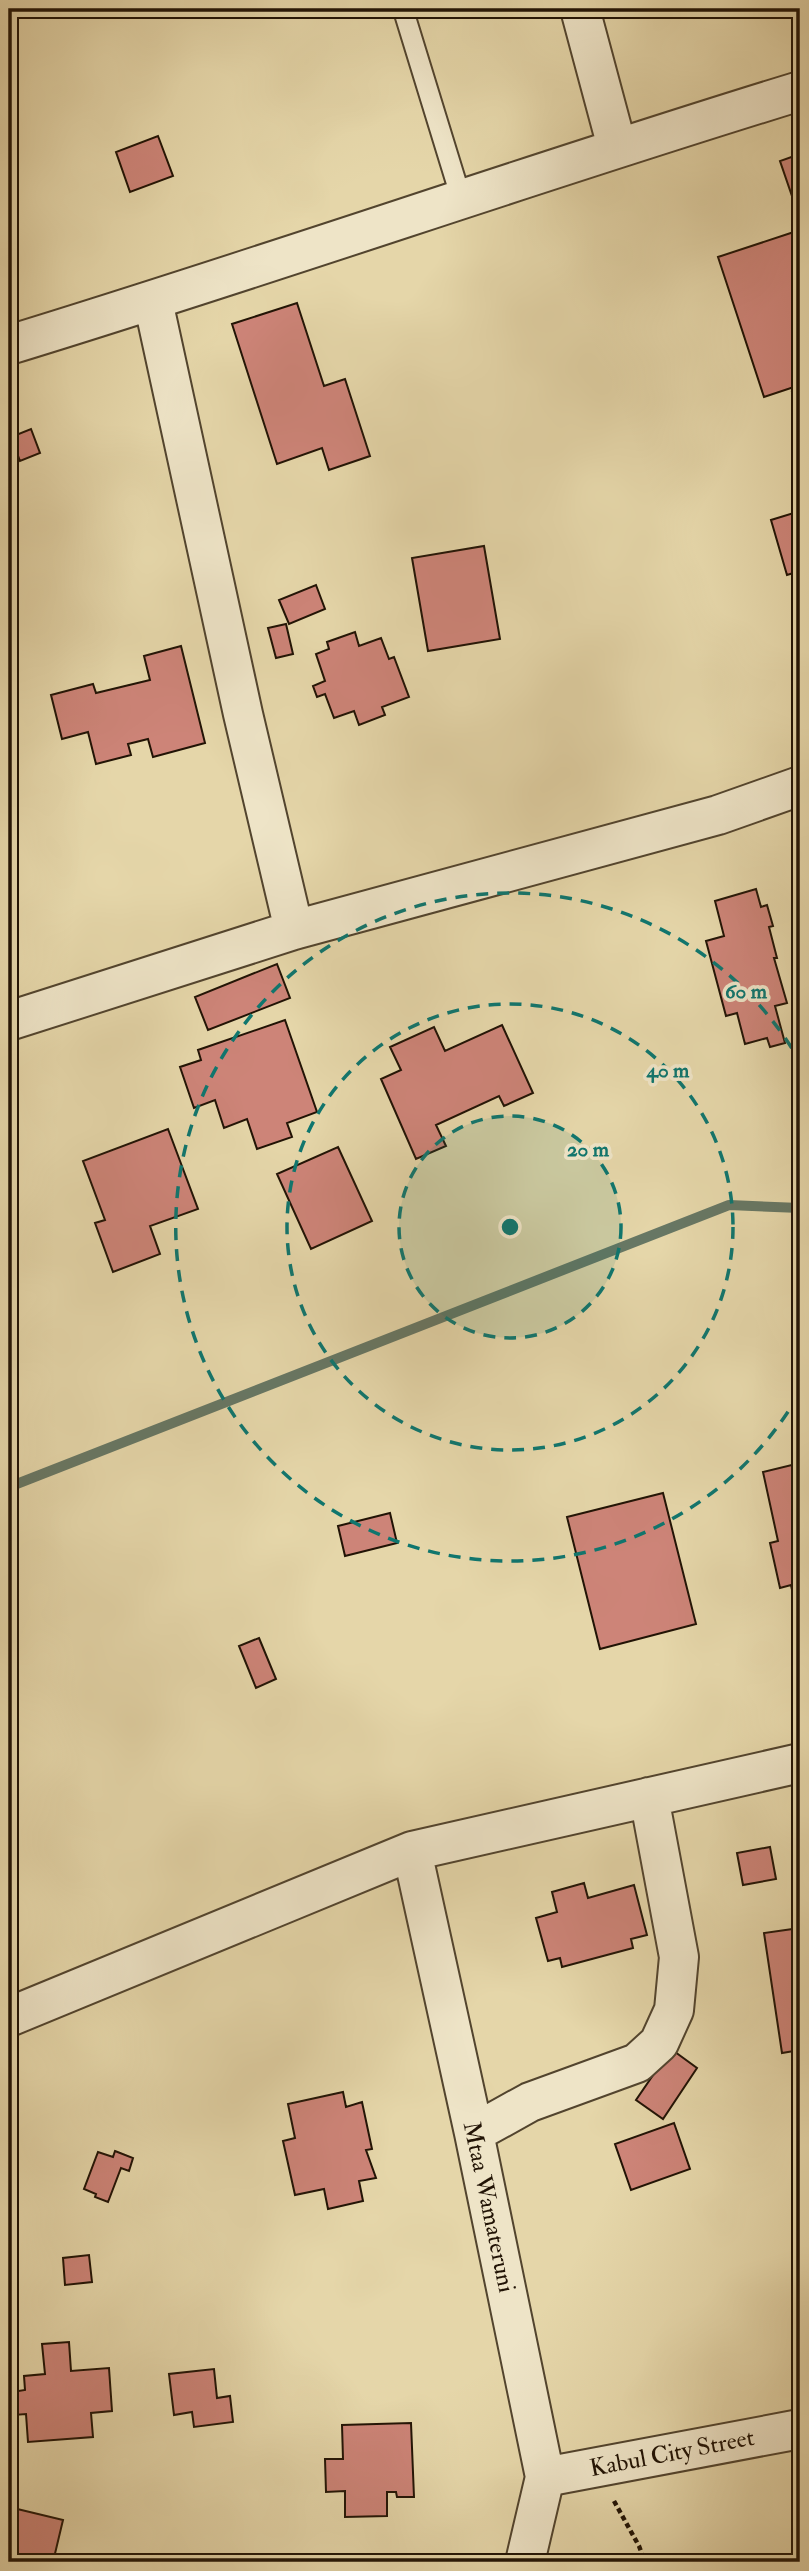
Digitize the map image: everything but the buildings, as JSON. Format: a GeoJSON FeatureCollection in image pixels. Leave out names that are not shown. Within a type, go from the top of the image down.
{"type":"FeatureCollection","features":[{"type":"Feature","properties":{"kind":"street"},"geometry":{"type":"LineString","coordinates":[[580,9],[617,147]]}},
{"type":"Feature","properties":{"kind":"street"},"geometry":{"type":"LineString","coordinates":[[9,345],[153,301],[617,147],[800,91]]}},
{"type":"Feature","properties":{"kind":"street"},"geometry":{"type":"LineString","coordinates":[[153,301],[243,715],[294,930]]}},
{"type":"Feature","properties":{"kind":"street"},"geometry":{"type":"LineString","coordinates":[[9,1021],[294,930],[718,815],[800,786]]}},
{"type":"Feature","properties":{"kind":"street"},"geometry":{"type":"LineString","coordinates":[[9,2017],[412,1851],[800,1763]]}},
{"type":"Feature","properties":{"kind":"street"},"geometry":{"type":"LineString","coordinates":[[474,2133],[530,2102],[637,2063],[659,2043],[674,2010],[679,1957],[649,1797]]}},
{"type":"Feature","properties":{"kind":"street","name":"Mtaa Wamateruni"},"geometry":{"type":"LineString","coordinates":[[412,1851],[474,2133],[544,2477],[525,2562]]}},
{"type":"Feature","properties":{"kind":"street","name":"Kabul City Street"},"geometry":{"type":"LineString","coordinates":[[544,2477],[800,2429]]}},
{"type":"Feature","properties":{"kind":"lane"},"geometry":{"type":"LineString","coordinates":[[403,9],[461,198]]}},
{"type":"Feature","properties":{"kind":"path"},"geometry":{"type":"LineString","coordinates":[[595,2467],[639,2546],[645,2562]]}},
{"type":"Feature","properties":{"kind":"waterway"},"geometry":{"type":"LineString","coordinates":[[9,1487],[729,1205],[800,1208]]}}]}
